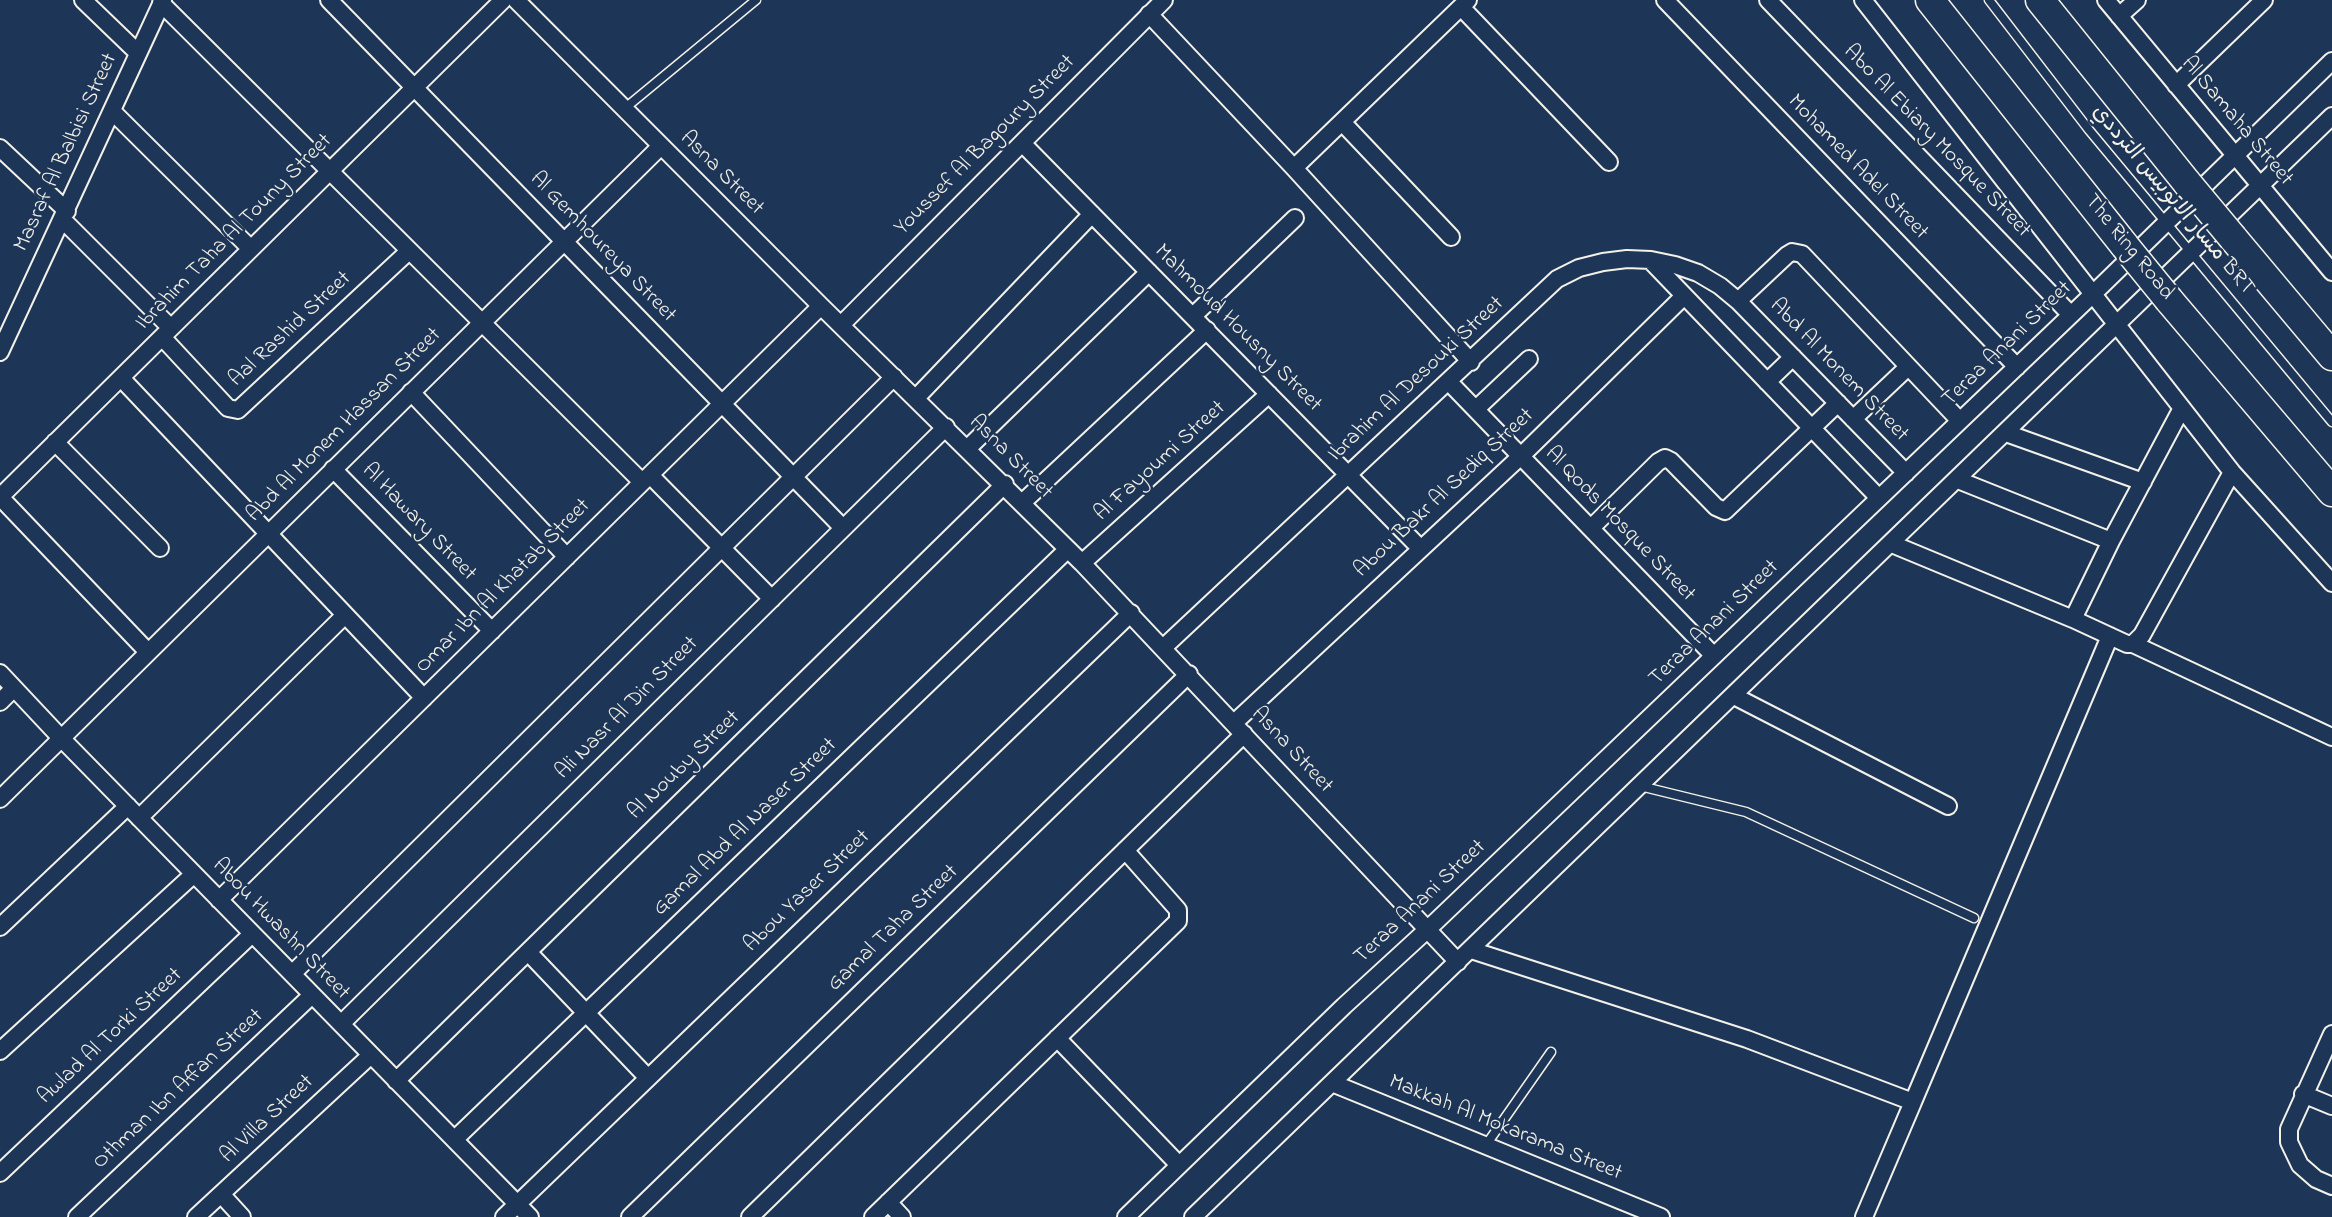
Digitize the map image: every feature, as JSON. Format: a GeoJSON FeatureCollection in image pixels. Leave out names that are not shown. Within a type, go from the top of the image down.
{"type":"FeatureCollection","features":[{"type":"Feature","properties":{"kind":"highway","name":"The Ring Road"},"geometry":{"type":"LineString","coordinates":[[1930,0],[2169,300],[2332,492]]}},
{"type":"Feature","properties":{"kind":"highway"},"geometry":{"type":"LineString","coordinates":[[2040,0],[2188,184],[2332,356]]}},
{"type":"Feature","properties":{"kind":"street"},"geometry":{"type":"LineString","coordinates":[[83,0],[138,53]]}},
{"type":"Feature","properties":{"kind":"street","name":"Al Gemhoureya Street"},"geometry":{"type":"LineString","coordinates":[[329,0],[843,528]]}},
{"type":"Feature","properties":{"kind":"street","name":"Ibrahim Taha Al Touny Street"},"geometry":{"type":"LineString","coordinates":[[0,497],[503,0]]}},
{"type":"Feature","properties":{"kind":"street","name":"Asna Street"},"geometry":{"type":"LineString","coordinates":[[516,0],[821,306],[1023,502],[1164,647],[1458,962]]}},
{"type":"Feature","properties":{"kind":"street","name":"Youssef Al Bagoury Street"},"geometry":{"type":"LineString","coordinates":[[841,325],[1164,0]]}},
{"type":"Feature","properties":{"kind":"street","name":"Mohamed Adel Street"},"geometry":{"type":"LineString","coordinates":[[1665,0],[2017,367]]}},
{"type":"Feature","properties":{"kind":"street","name":"Abo Al Ebiary Mosque Street"},"geometry":{"type":"LineString","coordinates":[[1768,0],[2071,315]]}},
{"type":"Feature","properties":{"kind":"street"},"geometry":{"type":"LineString","coordinates":[[1864,0],[2232,472],[2332,583]]}},
{"type":"Feature","properties":{"kind":"street","name":"Al Samaha Street"},"geometry":{"type":"LineString","coordinates":[[2106,0],[2332,272]]}},
{"type":"Feature","properties":{"kind":"street"},"geometry":{"type":"LineString","coordinates":[[2119,16],[2136,0]]}},
{"type":"Feature","properties":{"kind":"street"},"geometry":{"type":"LineString","coordinates":[[2176,85],[2264,0]]}},
{"type":"Feature","properties":{"kind":"street"},"geometry":{"type":"LineString","coordinates":[[162,2],[482,323],[722,548],[772,598]]}},
{"type":"Feature","properties":{"kind":"street","name":"Masraf Al Balbisi Street"},"geometry":{"type":"LineString","coordinates":[[0,352],[162,2]]}},
{"type":"Feature","properties":{"kind":"street"},"geometry":{"type":"LineString","coordinates":[[1294,168],[1464,3],[1609,162]]}},
{"type":"Feature","properties":{"kind":"street"},"geometry":{"type":"LineString","coordinates":[[1149,14],[1294,168],[1471,362]]}},
{"type":"Feature","properties":{"kind":"street","name":"Teraa Anani Street"},"geometry":{"type":"LineString","coordinates":[[1126,1217],[2017,367],[2332,61]]}},
{"type":"Feature","properties":{"kind":"street"},"geometry":{"type":"LineString","coordinates":[[112,111],[250,249]]}},
{"type":"Feature","properties":{"kind":"street"},"geometry":{"type":"LineString","coordinates":[[1193,1217],[1892,544],[2332,116]]}},
{"type":"Feature","properties":{"kind":"street"},"geometry":{"type":"LineString","coordinates":[[1342,122],[1451,237]]}},
{"type":"Feature","properties":{"kind":"street","name":"Mahmoud Housny Street"},"geometry":{"type":"LineString","coordinates":[[1022,143],[1420,548]]}},
{"type":"Feature","properties":{"kind":"street","name":"Abd Al Monem Hassan Street"},"geometry":{"type":"LineString","coordinates":[[0,799],[660,146]]}},
{"type":"Feature","properties":{"kind":"street"},"geometry":{"type":"LineString","coordinates":[[0,148],[64,215],[166,333]]}},
{"type":"Feature","properties":{"kind":"street"},"geometry":{"type":"LineString","coordinates":[[916,398],[1092,214]]}},
{"type":"Feature","properties":{"kind":"street"},"geometry":{"type":"LineString","coordinates":[[1193,316],[1295,218]]}},
{"type":"Feature","properties":{"kind":"street","name":"Aal Rashid Street"},"geometry":{"type":"LineString","coordinates":[[166,333],[228,408],[238,410],[409,251]]}},
{"type":"Feature","properties":{"kind":"street"},"geometry":{"type":"LineString","coordinates":[[1738,301],[1787,255],[1792,252],[1802,254],[1960,421]]}},
{"type":"Feature","properties":{"kind":"street","name":"Ibrahim Al Desouki Street"},"geometry":{"type":"LineString","coordinates":[[1164,647],[1471,362],[1557,279],[1579,268],[1603,262],[1627,259],[1650,260],[1675,265],[1698,273],[1720,286],[1738,301]]}},
{"type":"Feature","properties":{"kind":"street"},"geometry":{"type":"LineString","coordinates":[[1650,260],[1879,498]]}},
{"type":"Feature","properties":{"kind":"street"},"geometry":{"type":"LineString","coordinates":[[968,448],[1149,272]]}},
{"type":"Feature","properties":{"kind":"street","name":"Abou Bakr Al Sediq Street"},"geometry":{"type":"LineString","coordinates":[[750,1217],[1125,850],[1239,729],[1420,548],[1520,456],[1684,296]]}},
{"type":"Feature","properties":{"kind":"street","name":"Abd Al Monem Street"},"geometry":{"type":"LineString","coordinates":[[1738,301],[1906,473]]}},
{"type":"Feature","properties":{"kind":"street","name":"Omar Ibn Al Khatab Street"},"geometry":{"type":"LineString","coordinates":[[219,900],[821,306]]}},
{"type":"Feature","properties":{"kind":"street"},"geometry":{"type":"LineString","coordinates":[[1023,502],[1207,330]]}},
{"type":"Feature","properties":{"kind":"street"},"geometry":{"type":"LineString","coordinates":[[1767,382],[1793,357]]}},
{"type":"Feature","properties":{"kind":"street"},"geometry":{"type":"LineString","coordinates":[[1476,409],[1529,359]]}},
{"type":"Feature","properties":{"kind":"street"},"geometry":{"type":"LineString","coordinates":[[1853,419],[1908,366]]}},
{"type":"Feature","properties":{"kind":"street"},"geometry":{"type":"LineString","coordinates":[[292,974],[894,377]]}},
{"type":"Feature","properties":{"kind":"street"},"geometry":{"type":"LineString","coordinates":[[121,378],[424,698]]}},
{"type":"Feature","properties":{"kind":"street","name":"Al Qods Mosque Street"},"geometry":{"type":"LineString","coordinates":[[1449,382],[1714,656]]}},
{"type":"Feature","properties":{"kind":"street"},"geometry":{"type":"LineString","coordinates":[[412,392],[567,557]]}},
{"type":"Feature","properties":{"kind":"street","name":"Al Fayoumi Street"},"geometry":{"type":"LineString","coordinates":[[1082,563],[1269,394]]}},
{"type":"Feature","properties":{"kind":"street"},"geometry":{"type":"LineString","coordinates":[[1591,528],[1658,462],[1665,458],[1671,461],[1718,509],[1726,511],[1838,403]]}},
{"type":"Feature","properties":{"kind":"street"},"geometry":{"type":"LineString","coordinates":[[2073,619],[2111,541],[2182,408]]}},
{"type":"Feature","properties":{"kind":"street","name":"Ali Nasr Al Din Street"},"geometry":{"type":"LineString","coordinates":[[341,1024],[946,427]]}},
{"type":"Feature","properties":{"kind":"street"},"geometry":{"type":"LineString","coordinates":[[2006,433],[2143,482]]}},
{"type":"Feature","properties":{"kind":"street"},"geometry":{"type":"LineString","coordinates":[[56,442],[160,548]]}},
{"type":"Feature","properties":{"kind":"street","name":"Al Hawary Street"},"geometry":{"type":"LineString","coordinates":[[333,469],[492,630]]}},
{"type":"Feature","properties":{"kind":"street"},"geometry":{"type":"LineString","coordinates":[[2133,644],[2142,635],[2232,472]]}},
{"type":"Feature","properties":{"kind":"street"},"geometry":{"type":"LineString","coordinates":[[1958,480],[2111,541]]}},
{"type":"Feature","properties":{"kind":"street","name":"Al Nouby Street"},"geometry":{"type":"LineString","coordinates":[[396,1081],[1005,484]]}},
{"type":"Feature","properties":{"kind":"street"},"geometry":{"type":"LineString","coordinates":[[0,497],[148,652]]}},
{"type":"Feature","properties":{"kind":"street"},"geometry":{"type":"LineString","coordinates":[[1892,544],[2073,619],[2127,644],[2133,644],[2332,737]]}},
{"type":"Feature","properties":{"kind":"street","name":"Gamal Abd Al Naser Street"},"geometry":{"type":"LineString","coordinates":[[455,1140],[1068,548]]}},
{"type":"Feature","properties":{"kind":"street","name":"Abou Yaser Street"},"geometry":{"type":"LineString","coordinates":[[504,1217],[1131,613]]}},
{"type":"Feature","properties":{"kind":"street"},"geometry":{"type":"LineString","coordinates":[[139,818],[345,615]]}},
{"type":"Feature","properties":{"kind":"street"},"geometry":{"type":"LineString","coordinates":[[1864,1217],[2110,636]]}},
{"type":"Feature","properties":{"kind":"street","name":"Abou Hwashn Street"},"geometry":{"type":"LineString","coordinates":[[0,673],[61,738],[530,1217]]}},
{"type":"Feature","properties":{"kind":"street","name":"Gamal Taha Street"},"geometry":{"type":"LineString","coordinates":[[630,1217],[1189,674]]}},
{"type":"Feature","properties":{"kind":"street"},"geometry":{"type":"LineString","coordinates":[[0,702],[14,688]]}},
{"type":"Feature","properties":{"kind":"street"},"geometry":{"type":"LineString","coordinates":[[1734,696],[1948,806]]}},
{"type":"Feature","properties":{"kind":"street"},"geometry":{"type":"LineString","coordinates":[[0,927],[128,806]]}},
{"type":"Feature","properties":{"kind":"street"},"geometry":{"type":"LineString","coordinates":[[873,1217],[1178,921],[1178,910],[1125,850]]}},
{"type":"Feature","properties":{"kind":"street"},"geometry":{"type":"LineString","coordinates":[[0,1051],[194,874]]}},
{"type":"Feature","properties":{"kind":"street","name":"Awlad Al Torki Street"},"geometry":{"type":"LineString","coordinates":[[0,1173],[252,934]]}},
{"type":"Feature","properties":{"kind":"street"},"geometry":{"type":"LineString","coordinates":[[1470,950],[1747,1039],[1914,1102]]}},
{"type":"Feature","properties":{"kind":"street"},"geometry":{"type":"LineString","coordinates":[[528,952],[648,1078]]}},
{"type":"Feature","properties":{"kind":"street","name":"Othman Ibn Affan Street"},"geometry":{"type":"LineString","coordinates":[[77,1217],[312,995]]}},
{"type":"Feature","properties":{"kind":"street"},"geometry":{"type":"LineString","coordinates":[[2332,1034],[2303,1094],[2289,1129],[2289,1142],[2300,1166],[2308,1174],[2332,1186]]}},
{"type":"Feature","properties":{"kind":"street"},"geometry":{"type":"LineString","coordinates":[[1057,1038],[1179,1165]]}},
{"type":"Feature","properties":{"kind":"street","name":"Al Villa Street"},"geometry":{"type":"LineString","coordinates":[[196,1217],[371,1055]]}},
{"type":"Feature","properties":{"kind":"street","name":"Makkah Al Mokarama Street"},"geometry":{"type":"LineString","coordinates":[[1332,1082],[1661,1217]]}},
{"type":"Feature","properties":{"kind":"street"},"geometry":{"type":"LineString","coordinates":[[2303,1094],[2332,1106]]}},
{"type":"Feature","properties":{"kind":"street"},"geometry":{"type":"LineString","coordinates":[[221,1194],[242,1217]]}},
{"type":"Feature","properties":{"kind":"street"},"geometry":{"type":"LineString","coordinates":[[888,1202],[902,1217]]}},
{"type":"Feature","properties":{"kind":"lane"},"geometry":{"type":"LineString","coordinates":[[624,109],[756,0]]}},
{"type":"Feature","properties":{"kind":"lane","name":"مسار الاتوبيس الترددي BRT"},"geometry":{"type":"LineString","coordinates":[[1989,0],[2089,130],[2332,422]]}},
{"type":"Feature","properties":{"kind":"lane"},"geometry":{"type":"LineString","coordinates":[[1640,786],[1746,812],[1974,918]]}},
{"type":"Feature","properties":{"kind":"lane"},"geometry":{"type":"LineString","coordinates":[[1486,1145],[1551,1052]]}}]}
